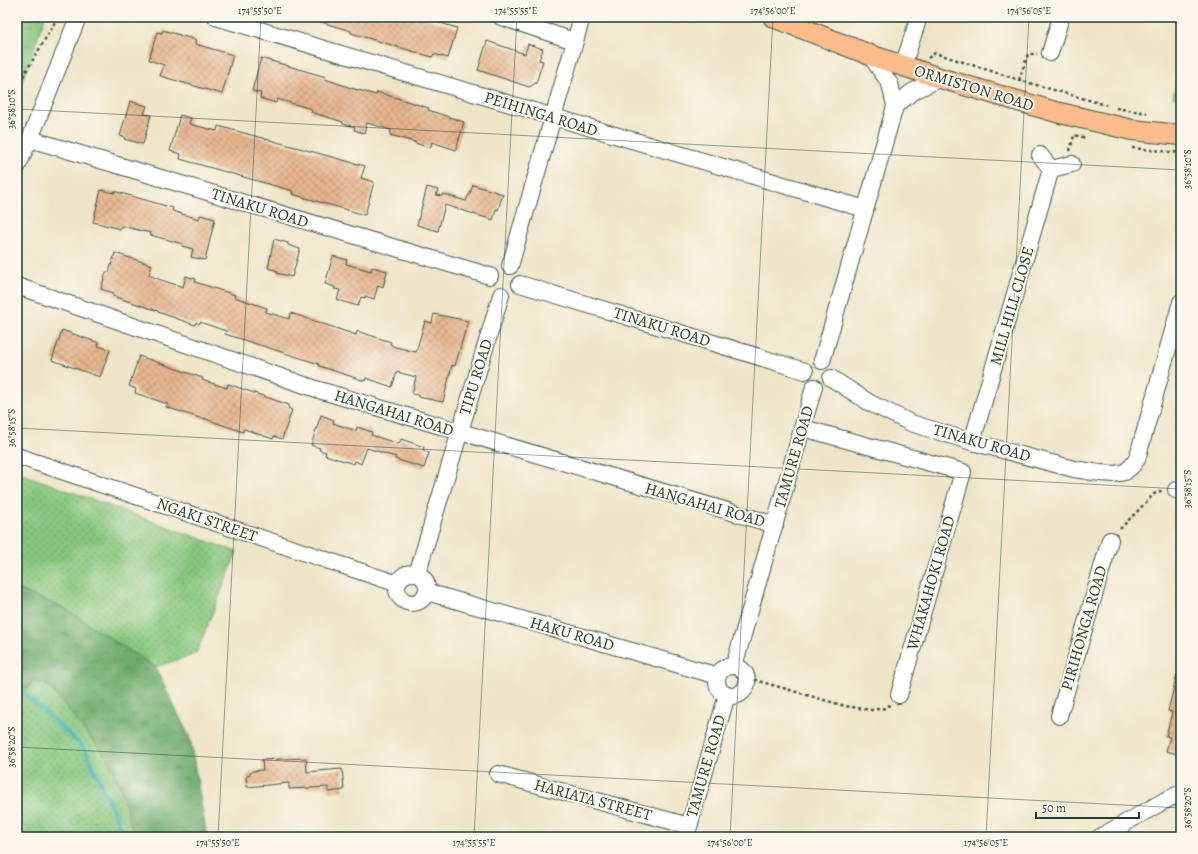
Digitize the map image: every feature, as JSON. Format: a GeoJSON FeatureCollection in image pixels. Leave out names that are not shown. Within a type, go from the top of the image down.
{"type":"FeatureCollection","features":[{"type":"Feature","properties":{"kind":"main road","name":"ORMISTON ROAD"},"geometry":{"type":"LineString","coordinates":[[773,17],[870,55],[940,78],[1056,112],[1132,130],[1181,135]]}},
{"type":"Feature","properties":{"kind":"street"},"geometry":{"type":"LineString","coordinates":[[17,167],[30,139],[78,17]]}},
{"type":"Feature","properties":{"kind":"street","name":"PEIHINGA ROAD"},"geometry":{"type":"LineString","coordinates":[[216,17],[865,210]]}},
{"type":"Feature","properties":{"kind":"street"},"geometry":{"type":"LineString","coordinates":[[501,17],[574,41]]}},
{"type":"Feature","properties":{"kind":"street"},"geometry":{"type":"LineString","coordinates":[[510,266],[582,17]]}},
{"type":"Feature","properties":{"kind":"street"},"geometry":{"type":"LineString","coordinates":[[903,66],[919,17]]}},
{"type":"Feature","properties":{"kind":"street"},"geometry":{"type":"LineString","coordinates":[[1050,53],[1061,17]]}},
{"type":"Feature","properties":{"kind":"street"},"geometry":{"type":"LineString","coordinates":[[822,361],[894,106],[890,84],[870,55]]}},
{"type":"Feature","properties":{"kind":"street"},"geometry":{"type":"LineString","coordinates":[[894,106],[912,92],[940,78]]}},
{"type":"Feature","properties":{"kind":"street","name":"TINAKU ROAD"},"geometry":{"type":"LineString","coordinates":[[30,139],[490,276]]}},
{"type":"Feature","properties":{"kind":"street"},"geometry":{"type":"LineString","coordinates":[[1040,155],[1051,169],[1070,160]]}},
{"type":"Feature","properties":{"kind":"street","name":"MILL HILL CLOSE"},"geometry":{"type":"LineString","coordinates":[[972,442],[1051,169]]}},
{"type":"Feature","properties":{"kind":"street"},"geometry":{"type":"LineString","coordinates":[[500,266],[510,266],[517,271],[521,280],[515,292],[506,296],[497,293],[491,286],[490,276],[492,271],[500,266]]}},
{"type":"Feature","properties":{"kind":"street","name":"TINAKU ROAD"},"geometry":{"type":"LineString","coordinates":[[520,284],[805,371]]}},
{"type":"Feature","properties":{"kind":"street","name":"HANGAHAI ROAD"},"geometry":{"type":"LineString","coordinates":[[17,286],[319,390],[460,433],[775,525]]}},
{"type":"Feature","properties":{"kind":"street","name":"TIPU ROAD"},"geometry":{"type":"LineString","coordinates":[[417,574],[501,295]]}},
{"type":"Feature","properties":{"kind":"street","name":"TINAKU ROAD"},"geometry":{"type":"LineString","coordinates":[[831,378],[870,403],[911,423],[972,442],[1074,469],[1114,474],[1125,472],[1137,459],[1181,302]]}},
{"type":"Feature","properties":{"kind":"street"},"geometry":{"type":"LineString","coordinates":[[822,361],[830,370],[831,378],[826,385],[822,387],[810,386],[805,379],[805,371],[809,364],[822,361]]}},
{"type":"Feature","properties":{"kind":"street","name":"TAMURE ROAD"},"geometry":{"type":"LineString","coordinates":[[734,666],[814,387]]}},
{"type":"Feature","properties":{"kind":"street","name":"WHAKAHOKI ROAD"},"geometry":{"type":"LineString","coordinates":[[803,428],[963,472],[898,695]]}},
{"type":"Feature","properties":{"kind":"street","name":"NGAKI STREET"},"geometry":{"type":"LineString","coordinates":[[17,456],[398,584]]}},
{"type":"Feature","properties":{"kind":"street","name":"PIRIHONGA ROAD"},"geometry":{"type":"LineString","coordinates":[[1059,716],[1110,540]]}},
{"type":"Feature","properties":{"kind":"street"},"geometry":{"type":"LineString","coordinates":[[412,573],[417,574],[427,583],[427,592],[422,600],[413,604],[408,603],[400,598],[398,594],[398,584],[403,576],[412,573]]}},
{"type":"Feature","properties":{"kind":"street","name":"HAKU ROAD"},"geometry":{"type":"LineString","coordinates":[[427,592],[718,676]]}},
{"type":"Feature","properties":{"kind":"street"},"geometry":{"type":"LineString","coordinates":[[730,666],[739,667],[745,672],[748,680],[747,685],[743,692],[736,696],[727,695],[719,688],[717,682],[718,676],[722,669],[730,666]]}},
{"type":"Feature","properties":{"kind":"street","name":"TAMURE ROAD"},"geometry":{"type":"LineString","coordinates":[[687,831],[727,695]]}},
{"type":"Feature","properties":{"kind":"street","name":"HARIATA STREET"},"geometry":{"type":"LineString","coordinates":[[498,774],[687,831]]}},
{"type":"Feature","properties":{"kind":"street"},"geometry":{"type":"LineString","coordinates":[[1100,837],[1181,793]]}},
{"type":"Feature","properties":{"kind":"path"},"geometry":{"type":"LineString","coordinates":[[17,87],[58,17]]}},
{"type":"Feature","properties":{"kind":"path"},"geometry":{"type":"LineString","coordinates":[[929,57],[935,53],[939,56],[1107,105]]}},
{"type":"Feature","properties":{"kind":"path"},"geometry":{"type":"LineString","coordinates":[[1019,80],[1028,54],[1050,53]]}},
{"type":"Feature","properties":{"kind":"path"},"geometry":{"type":"LineString","coordinates":[[1114,107],[1149,114]]}},
{"type":"Feature","properties":{"kind":"path"},"geometry":{"type":"LineString","coordinates":[[1070,160],[1074,135],[1089,139]]}},
{"type":"Feature","properties":{"kind":"path"},"geometry":{"type":"LineString","coordinates":[[1128,147],[1181,153]]}},
{"type":"Feature","properties":{"kind":"path"},"geometry":{"type":"LineString","coordinates":[[1110,540],[1154,494],[1162,490],[1178,491]]}},
{"type":"Feature","properties":{"kind":"path"},"geometry":{"type":"LineString","coordinates":[[748,680],[755,680],[845,706],[871,710],[886,708],[898,695]]}},
{"type":"Feature","properties":{"kind":"green space"},"geometry":{"type":"Polygon","coordinates":[[[17,17],[45,17],[17,96],[17,17]]]}},
{"type":"Feature","properties":{"kind":"green space"},"geometry":{"type":"Polygon","coordinates":[[[1181,52],[1181,98],[1173,97],[1181,52]]]}},
{"type":"Feature","properties":{"kind":"green space"},"geometry":{"type":"Polygon","coordinates":[[[17,472],[237,552],[196,654],[155,667],[62,607],[17,589],[17,472]]]}},
{"type":"Feature","properties":{"kind":"green space"},"geometry":{"type":"Polygon","coordinates":[[[17,589],[62,607],[155,667],[190,738],[207,837],[134,837],[121,789],[107,758],[47,684],[33,682],[17,702],[17,589]]]}},
{"type":"Feature","properties":{"kind":"green space"},"geometry":{"type":"Polygon","coordinates":[[[33,682],[47,684],[107,758],[121,789],[134,837],[17,837],[17,702],[33,682]]]}},
{"type":"Feature","properties":{"kind":"building"},"geometry":{"type":"Polygon","coordinates":[[[315,17],[421,17],[457,28],[448,58],[434,54],[432,57],[351,33],[351,31],[314,20],[315,17]]]}},
{"type":"Feature","properties":{"kind":"building"},"geometry":{"type":"Polygon","coordinates":[[[163,30],[196,40],[195,44],[233,55],[222,94],[160,76],[164,65],[149,60],[157,32],[162,33],[163,30]]]}},
{"type":"Feature","properties":{"kind":"building"},"geometry":{"type":"Polygon","coordinates":[[[487,41],[525,54],[528,44],[543,49],[539,60],[543,61],[536,83],[529,87],[478,70],[487,41]]]}},
{"type":"Feature","properties":{"kind":"building"},"geometry":{"type":"Polygon","coordinates":[[[261,58],[326,77],[325,79],[351,88],[376,95],[377,92],[429,108],[428,110],[464,122],[456,150],[432,142],[430,148],[390,135],[391,130],[367,123],[364,133],[354,130],[355,127],[343,124],[343,122],[311,112],[312,109],[277,99],[276,103],[260,98],[261,93],[252,91],[261,58]]]}},
{"type":"Feature","properties":{"kind":"building"},"geometry":{"type":"Polygon","coordinates":[[[130,101],[147,106],[144,114],[151,115],[143,144],[124,139],[125,137],[120,136],[130,101]]]}},
{"type":"Feature","properties":{"kind":"building"},"geometry":{"type":"Polygon","coordinates":[[[180,115],[191,118],[189,124],[217,131],[218,126],[365,166],[361,178],[374,182],[365,215],[292,194],[293,191],[180,159],[181,154],[170,151],[180,115]]]}},
{"type":"Feature","properties":{"kind":"building"},"geometry":{"type":"Polygon","coordinates":[[[473,185],[503,194],[493,220],[445,205],[438,231],[417,225],[427,187],[438,190],[436,195],[442,196],[443,194],[466,201],[473,185]]]}},
{"type":"Feature","properties":{"kind":"building"},"geometry":{"type":"Polygon","coordinates":[[[101,190],[114,193],[114,191],[173,208],[172,211],[199,219],[200,215],[215,219],[205,260],[191,257],[193,249],[182,246],[183,244],[150,235],[151,233],[121,226],[120,229],[93,222],[101,190]]]}},
{"type":"Feature","properties":{"kind":"building"},"geometry":{"type":"Polygon","coordinates":[[[274,239],[288,243],[288,245],[300,249],[292,277],[277,273],[278,271],[268,268],[274,239]]]}},
{"type":"Feature","properties":{"kind":"building"},"geometry":{"type":"Polygon","coordinates":[[[115,253],[152,265],[149,275],[161,280],[183,287],[186,276],[196,279],[195,282],[235,295],[234,297],[267,308],[266,312],[289,319],[291,313],[356,335],[357,331],[391,342],[390,344],[395,347],[416,352],[425,321],[432,323],[434,314],[468,321],[455,366],[452,365],[443,402],[418,397],[418,395],[412,394],[416,377],[397,372],[392,387],[366,378],[365,381],[319,366],[319,364],[225,334],[226,331],[200,322],[199,324],[196,322],[195,325],[113,296],[114,293],[101,289],[106,272],[109,272],[115,253]]]}},
{"type":"Feature","properties":{"kind":"building"},"geometry":{"type":"Polygon","coordinates":[[[333,256],[347,260],[346,264],[371,271],[372,267],[387,271],[383,287],[378,285],[374,299],[365,296],[365,298],[361,297],[358,306],[337,300],[340,290],[334,289],[335,287],[325,284],[333,256]]]}},
{"type":"Feature","properties":{"kind":"building"},"geometry":{"type":"Polygon","coordinates":[[[62,330],[99,343],[98,346],[110,350],[100,377],[52,360],[62,330]]]}},
{"type":"Feature","properties":{"kind":"building"},"geometry":{"type":"Polygon","coordinates":[[[139,356],[203,378],[202,380],[227,388],[228,384],[289,405],[288,408],[292,410],[282,439],[274,436],[273,439],[244,429],[243,432],[166,407],[168,404],[135,393],[136,389],[129,386],[139,356]]]}},
{"type":"Feature","properties":{"kind":"building"},"geometry":{"type":"Polygon","coordinates":[[[321,415],[334,420],[333,423],[356,431],[357,427],[372,432],[371,435],[399,444],[401,439],[424,447],[423,450],[429,453],[424,468],[367,448],[361,464],[355,461],[354,464],[325,455],[326,452],[311,445],[321,415]]]}},
{"type":"Feature","properties":{"kind":"building"},"geometry":{"type":"Polygon","coordinates":[[[1177,674],[1181,674],[1181,755],[1166,751],[1170,737],[1166,736],[1172,712],[1168,711],[1177,674]]]}},
{"type":"Feature","properties":{"kind":"building"},"geometry":{"type":"Polygon","coordinates":[[[306,758],[307,772],[342,769],[344,790],[328,792],[328,787],[289,789],[289,783],[247,787],[246,777],[253,771],[263,770],[262,760],[306,758]]]}},
{"type":"Feature","properties":{"kind":"waterway"},"geometry":{"type":"LineString","coordinates":[[17,687],[85,749],[125,837]]}}]}
